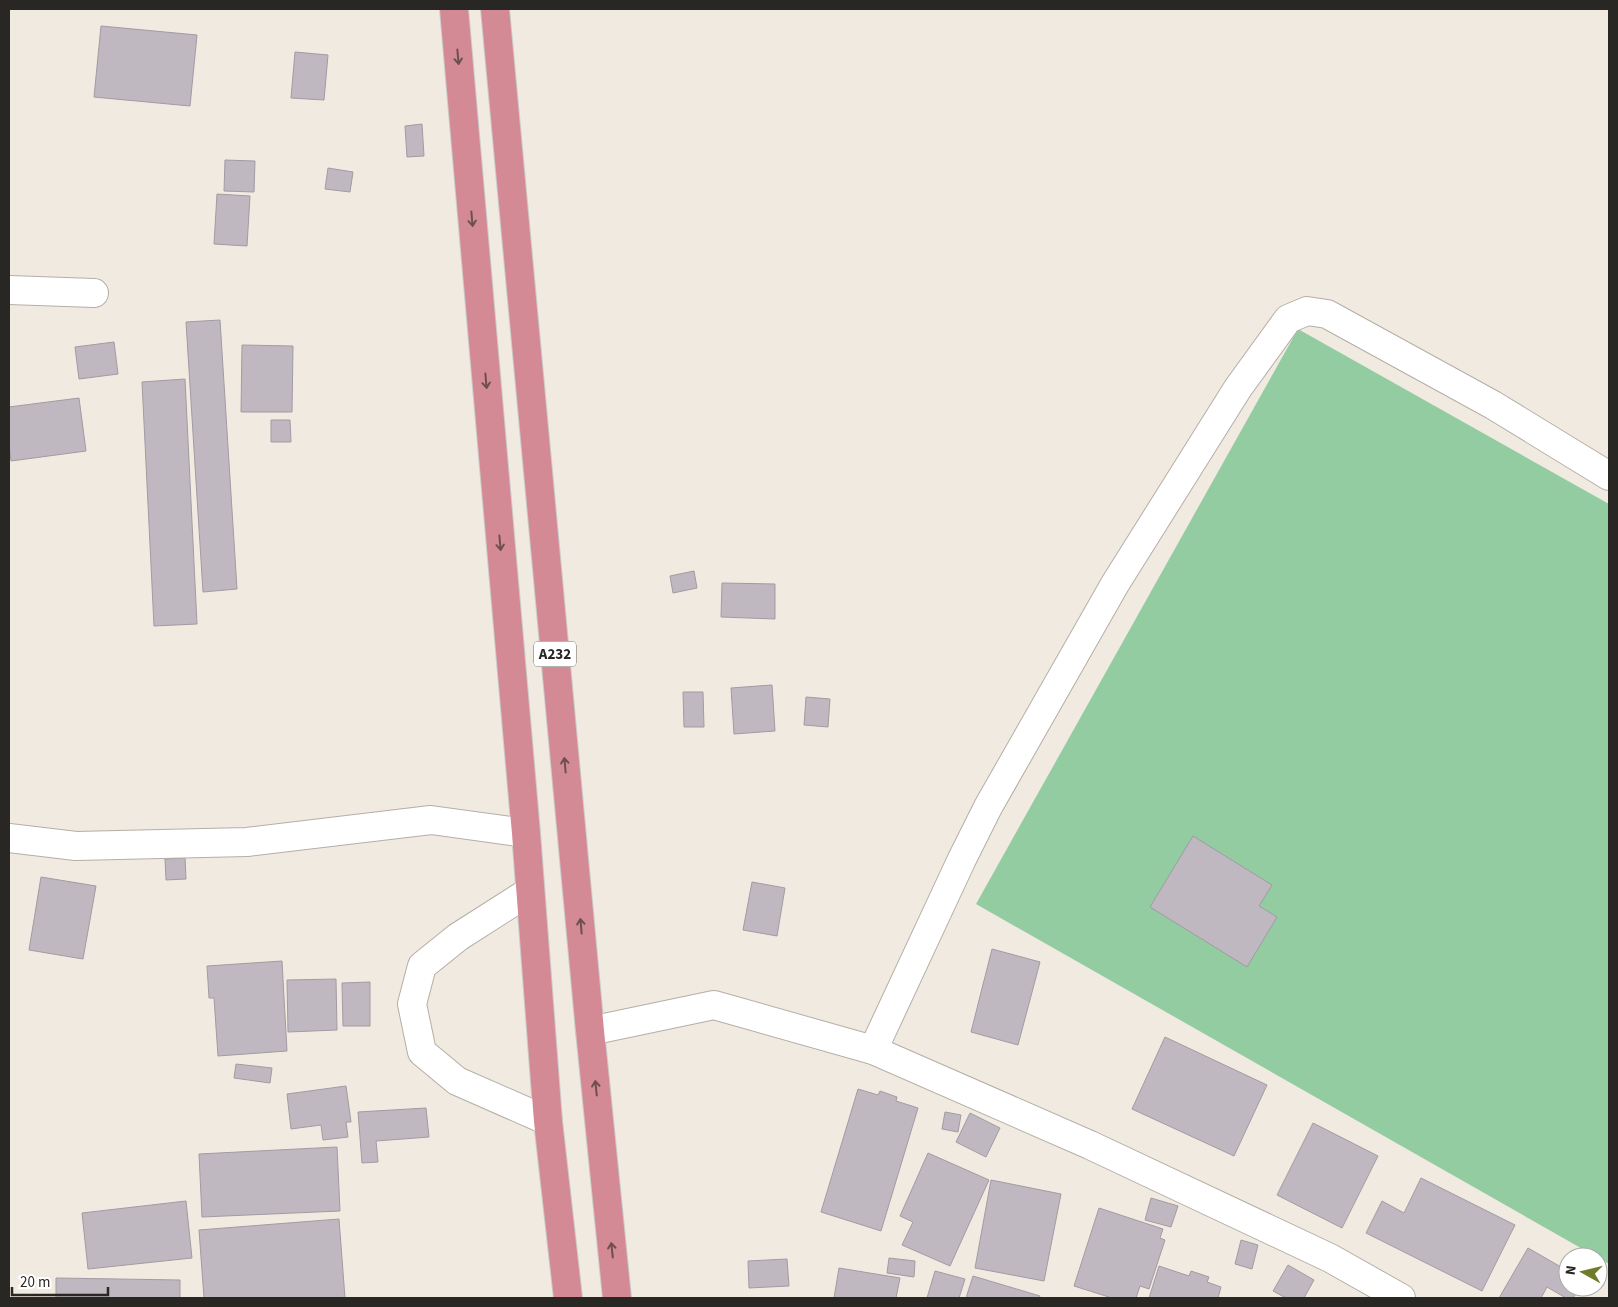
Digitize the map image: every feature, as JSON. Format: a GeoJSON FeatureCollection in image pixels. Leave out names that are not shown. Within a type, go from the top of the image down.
{"type":"FeatureCollection","features":[{"type":"Feature","properties":{"kind":"highway","name":"A232"},"geometry":{"type":"LineString","coordinates":[[454,9],[526,833],[548,1121],[568,1298]]}},
{"type":"Feature","properties":{"kind":"highway","name":"A232"},"geometry":{"type":"LineString","coordinates":[[495,9],[590,1032],[617,1298]]}},
{"type":"Feature","properties":{"kind":"street"},"geometry":{"type":"LineString","coordinates":[[9,290],[94,293]]}},
{"type":"Feature","properties":{"kind":"street"},"geometry":{"type":"LineString","coordinates":[[873,1050],[988,807],[1110,592],[1238,388],[1288,319],[1307,312],[1327,314],[1492,406],[1609,476]]}},
{"type":"Feature","properties":{"kind":"street"},"geometry":{"type":"LineString","coordinates":[[9,838],[76,846],[247,842],[431,820],[526,833]]}},
{"type":"Feature","properties":{"kind":"street"},"geometry":{"type":"LineString","coordinates":[[530,890],[458,937],[422,966],[412,1004],[422,1052],[457,1081],[548,1121]]}},
{"type":"Feature","properties":{"kind":"street"},"geometry":{"type":"LineString","coordinates":[[590,1032],[714,1005],[873,1050],[1090,1145],[1330,1258],[1401,1298]]}},
{"type":"Feature","properties":{"kind":"green space"},"geometry":{"type":"Polygon","coordinates":[[[1298,329],[1609,504],[1609,1264],[1608,1247],[1579,1247],[976,904],[1298,329]]]}},
{"type":"Feature","properties":{"kind":"building"},"geometry":{"type":"Polygon","coordinates":[[[101,26],[197,35],[190,106],[94,97],[101,26]]]}},
{"type":"Feature","properties":{"kind":"building"},"geometry":{"type":"Polygon","coordinates":[[[295,52],[328,55],[324,100],[291,98],[295,52]]]}},
{"type":"Feature","properties":{"kind":"building"},"geometry":{"type":"Polygon","coordinates":[[[422,124],[424,156],[407,157],[405,126],[422,124]]]}},
{"type":"Feature","properties":{"kind":"building"},"geometry":{"type":"Polygon","coordinates":[[[225,160],[255,161],[254,192],[224,191],[225,160]]]}},
{"type":"Feature","properties":{"kind":"building"},"geometry":{"type":"Polygon","coordinates":[[[328,168],[353,172],[350,192],[325,189],[328,168]]]}},
{"type":"Feature","properties":{"kind":"building"},"geometry":{"type":"Polygon","coordinates":[[[217,194],[250,196],[247,246],[214,244],[217,194]]]}},
{"type":"Feature","properties":{"kind":"building"},"geometry":{"type":"Polygon","coordinates":[[[220,320],[237,589],[203,592],[186,322],[220,320]]]}},
{"type":"Feature","properties":{"kind":"building"},"geometry":{"type":"Polygon","coordinates":[[[114,342],[118,374],[79,379],[75,347],[114,342]]]}},
{"type":"Feature","properties":{"kind":"building"},"geometry":{"type":"Polygon","coordinates":[[[242,345],[293,346],[292,412],[241,412],[242,345]]]}},
{"type":"Feature","properties":{"kind":"building"},"geometry":{"type":"Polygon","coordinates":[[[185,379],[197,624],[154,626],[142,382],[185,379]]]}},
{"type":"Feature","properties":{"kind":"building"},"geometry":{"type":"Polygon","coordinates":[[[79,398],[86,451],[11,461],[9,407],[79,398]]]}},
{"type":"Feature","properties":{"kind":"building"},"geometry":{"type":"Polygon","coordinates":[[[271,420],[290,420],[291,442],[271,442],[271,420]]]}},
{"type":"Feature","properties":{"kind":"building"},"geometry":{"type":"Polygon","coordinates":[[[694,571],[697,588],[673,593],[670,576],[694,571]]]}},
{"type":"Feature","properties":{"kind":"building"},"geometry":{"type":"Polygon","coordinates":[[[722,583],[775,584],[775,619],[721,617],[722,583]]]}},
{"type":"Feature","properties":{"kind":"building"},"geometry":{"type":"Polygon","coordinates":[[[772,685],[775,731],[734,734],[731,688],[772,685]]]}},
{"type":"Feature","properties":{"kind":"building"},"geometry":{"type":"Polygon","coordinates":[[[683,692],[703,692],[704,727],[684,727],[683,692]]]}},
{"type":"Feature","properties":{"kind":"building"},"geometry":{"type":"Polygon","coordinates":[[[806,697],[830,699],[828,727],[804,725],[806,697]]]}},
{"type":"Feature","properties":{"kind":"building"},"geometry":{"type":"Polygon","coordinates":[[[1193,836],[1272,885],[1259,906],[1277,917],[1247,967],[1150,907],[1193,836]]]}},
{"type":"Feature","properties":{"kind":"building"},"geometry":{"type":"Polygon","coordinates":[[[185,858],[186,879],[166,880],[165,859],[185,858]]]}},
{"type":"Feature","properties":{"kind":"building"},"geometry":{"type":"Polygon","coordinates":[[[41,877],[96,886],[83,959],[29,950],[41,877]]]}},
{"type":"Feature","properties":{"kind":"building"},"geometry":{"type":"Polygon","coordinates":[[[752,882],[785,888],[777,936],[743,930],[752,882]]]}},
{"type":"Feature","properties":{"kind":"building"},"geometry":{"type":"Polygon","coordinates":[[[992,949],[1040,962],[1018,1045],[971,1032],[992,949]]]}},
{"type":"Feature","properties":{"kind":"building"},"geometry":{"type":"Polygon","coordinates":[[[282,961],[287,1051],[218,1056],[214,998],[209,998],[207,966],[282,961]]]}},
{"type":"Feature","properties":{"kind":"building"},"geometry":{"type":"Polygon","coordinates":[[[336,979],[337,1030],[288,1032],[287,980],[336,979]]]}},
{"type":"Feature","properties":{"kind":"building"},"geometry":{"type":"Polygon","coordinates":[[[370,982],[370,1026],[343,1026],[342,983],[370,982]]]}},
{"type":"Feature","properties":{"kind":"building"},"geometry":{"type":"Polygon","coordinates":[[[1165,1037],[1267,1085],[1234,1156],[1132,1109],[1165,1037]]]}},
{"type":"Feature","properties":{"kind":"building"},"geometry":{"type":"Polygon","coordinates":[[[236,1064],[272,1068],[270,1083],[234,1078],[236,1064]]]}},
{"type":"Feature","properties":{"kind":"building"},"geometry":{"type":"Polygon","coordinates":[[[346,1086],[351,1122],[346,1122],[348,1137],[323,1140],[321,1125],[291,1129],[287,1094],[346,1086]]]}},
{"type":"Feature","properties":{"kind":"building"},"geometry":{"type":"Polygon","coordinates":[[[858,1089],[878,1095],[880,1091],[897,1097],[896,1101],[918,1108],[881,1231],[821,1212],[858,1089]]]}},
{"type":"Feature","properties":{"kind":"building"},"geometry":{"type":"Polygon","coordinates":[[[426,1108],[429,1137],[376,1141],[378,1162],[362,1163],[358,1112],[426,1108]]]}},
{"type":"Feature","properties":{"kind":"building"},"geometry":{"type":"Polygon","coordinates":[[[945,1112],[961,1115],[958,1132],[942,1129],[945,1112]]]}},
{"type":"Feature","properties":{"kind":"building"},"geometry":{"type":"Polygon","coordinates":[[[970,1113],[1000,1128],[986,1157],[956,1142],[970,1113]]]}},
{"type":"Feature","properties":{"kind":"building"},"geometry":{"type":"Polygon","coordinates":[[[1313,1123],[1378,1156],[1342,1228],[1277,1195],[1313,1123]]]}},
{"type":"Feature","properties":{"kind":"building"},"geometry":{"type":"Polygon","coordinates":[[[337,1147],[340,1211],[202,1217],[199,1154],[337,1147]]]}},
{"type":"Feature","properties":{"kind":"building"},"geometry":{"type":"Polygon","coordinates":[[[928,1153],[989,1180],[950,1266],[902,1245],[913,1222],[900,1216],[928,1153]]]}},
{"type":"Feature","properties":{"kind":"building"},"geometry":{"type":"Polygon","coordinates":[[[1421,1178],[1515,1225],[1482,1291],[1366,1233],[1382,1201],[1404,1213],[1421,1178]]]}},
{"type":"Feature","properties":{"kind":"building"},"geometry":{"type":"Polygon","coordinates":[[[991,1180],[1061,1194],[1044,1281],[975,1268],[991,1180]]]}},
{"type":"Feature","properties":{"kind":"building"},"geometry":{"type":"Polygon","coordinates":[[[1151,1198],[1178,1206],[1171,1227],[1145,1220],[1151,1198]]]}},
{"type":"Feature","properties":{"kind":"building"},"geometry":{"type":"Polygon","coordinates":[[[186,1201],[192,1258],[88,1269],[82,1213],[186,1201]]]}},
{"type":"Feature","properties":{"kind":"building"},"geometry":{"type":"Polygon","coordinates":[[[1099,1208],[1163,1229],[1160,1238],[1165,1240],[1149,1289],[1140,1286],[1136,1298],[1112,1298],[1074,1286],[1099,1208]]]}},
{"type":"Feature","properties":{"kind":"building"},"geometry":{"type":"Polygon","coordinates":[[[339,1219],[345,1298],[204,1298],[199,1230],[339,1219]]]}},
{"type":"Feature","properties":{"kind":"building"},"geometry":{"type":"Polygon","coordinates":[[[1241,1240],[1258,1245],[1252,1269],[1235,1264],[1241,1240]]]}},
{"type":"Feature","properties":{"kind":"building"},"geometry":{"type":"Polygon","coordinates":[[[1528,1248],[1558,1265],[1558,1293],[1547,1287],[1541,1298],[1499,1298],[1528,1248]]]}},
{"type":"Feature","properties":{"kind":"building"},"geometry":{"type":"Polygon","coordinates":[[[889,1258],[915,1261],[914,1277],[887,1273],[889,1258]]]}},
{"type":"Feature","properties":{"kind":"building"},"geometry":{"type":"Polygon","coordinates":[[[787,1259],[789,1286],[749,1288],[748,1261],[787,1259]]]}},
{"type":"Feature","properties":{"kind":"building"},"geometry":{"type":"Polygon","coordinates":[[[1288,1265],[1314,1280],[1304,1298],[1286,1298],[1273,1291],[1288,1265]]]}},
{"type":"Feature","properties":{"kind":"building"},"geometry":{"type":"Polygon","coordinates":[[[1159,1266],[1189,1276],[1191,1271],[1209,1277],[1207,1282],[1221,1287],[1218,1298],[1149,1298],[1159,1266]]]}},
{"type":"Feature","properties":{"kind":"building"},"geometry":{"type":"Polygon","coordinates":[[[839,1268],[900,1278],[896,1298],[834,1298],[839,1268]]]}},
{"type":"Feature","properties":{"kind":"building"},"geometry":{"type":"Polygon","coordinates":[[[935,1271],[965,1279],[959,1298],[927,1298],[935,1271]]]}},
{"type":"Feature","properties":{"kind":"building"},"geometry":{"type":"Polygon","coordinates":[[[973,1276],[1040,1296],[1039,1298],[966,1298],[973,1276]]]}},
{"type":"Feature","properties":{"kind":"building"},"geometry":{"type":"Polygon","coordinates":[[[56,1278],[180,1280],[180,1298],[56,1298],[56,1278]]]}}]}
